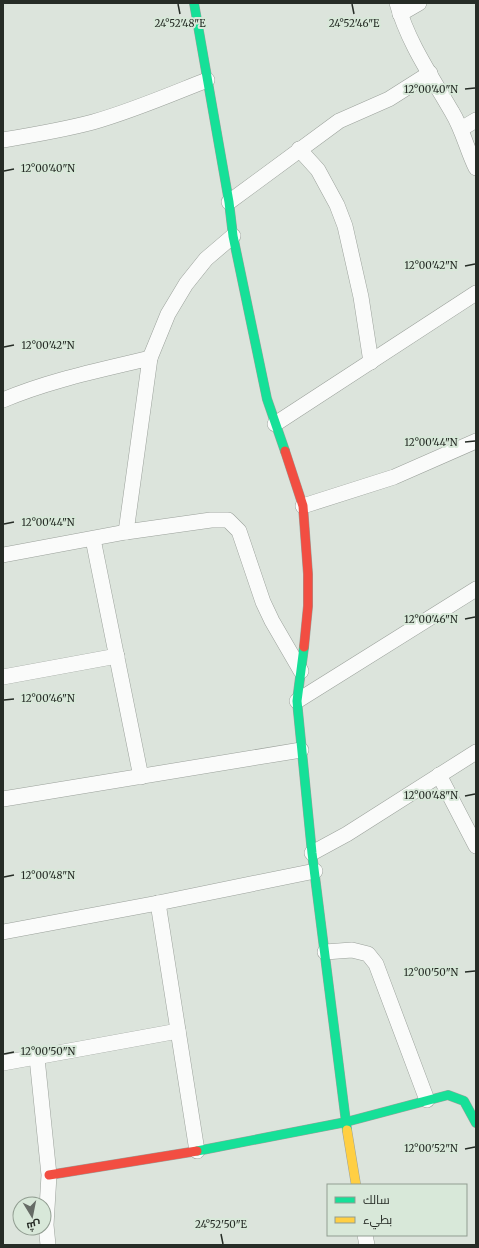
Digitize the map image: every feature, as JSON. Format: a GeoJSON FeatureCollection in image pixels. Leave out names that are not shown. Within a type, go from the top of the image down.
{"type":"FeatureCollection","features":[{"type":"Feature","properties":{"kind":"street"},"geometry":{"type":"LineString","coordinates":[[194,3],[229,202],[233,236],[266,399],[303,506],[308,574],[308,606],[306,636],[297,702],[312,853],[346,1122],[356,1184]]}},
{"type":"Feature","properties":{"kind":"street"},"geometry":{"type":"LineString","coordinates":[[419,3],[399,8],[409,37],[461,129],[476,168]]}},
{"type":"Feature","properties":{"kind":"street"},"geometry":{"type":"LineString","coordinates":[[229,202],[339,121],[389,99],[430,73]]}},
{"type":"Feature","properties":{"kind":"street"},"geometry":{"type":"LineString","coordinates":[[3,140],[50,132],[93,122],[129,111],[207,80]]}},
{"type":"Feature","properties":{"kind":"street"},"geometry":{"type":"LineString","coordinates":[[461,129],[476,120]]}},
{"type":"Feature","properties":{"kind":"street"},"geometry":{"type":"LineString","coordinates":[[299,149],[318,170],[337,205],[345,226],[360,297],[371,362]]}},
{"type":"Feature","properties":{"kind":"street"},"geometry":{"type":"LineString","coordinates":[[126,532],[150,358],[168,314],[186,284],[206,260],[233,236]]}},
{"type":"Feature","properties":{"kind":"street"},"geometry":{"type":"LineString","coordinates":[[275,424],[476,293]]}},
{"type":"Feature","properties":{"kind":"street"},"geometry":{"type":"LineString","coordinates":[[3,400],[61,380],[150,358]]}},
{"type":"Feature","properties":{"kind":"street"},"geometry":{"type":"LineString","coordinates":[[303,506],[394,477],[476,441]]}},
{"type":"Feature","properties":{"kind":"street"},"geometry":{"type":"LineString","coordinates":[[3,555],[126,532],[211,520],[228,520],[239,531],[263,602],[272,621],[301,671]]}},
{"type":"Feature","properties":{"kind":"street"},"geometry":{"type":"LineString","coordinates":[[93,538],[141,777]]}},
{"type":"Feature","properties":{"kind":"street"},"geometry":{"type":"LineString","coordinates":[[297,702],[476,589]]}},
{"type":"Feature","properties":{"kind":"street"},"geometry":{"type":"LineString","coordinates":[[3,677],[117,656]]}},
{"type":"Feature","properties":{"kind":"street"},"geometry":{"type":"LineString","coordinates":[[3,800],[301,750]]}},
{"type":"Feature","properties":{"kind":"street"},"geometry":{"type":"LineString","coordinates":[[312,853],[347,834],[476,752]]}},
{"type":"Feature","properties":{"kind":"street"},"geometry":{"type":"LineString","coordinates":[[439,775],[476,846]]}},
{"type":"Feature","properties":{"kind":"street"},"geometry":{"type":"LineString","coordinates":[[3,932],[315,871]]}},
{"type":"Feature","properties":{"kind":"street"},"geometry":{"type":"LineString","coordinates":[[158,902],[197,1151]]}},
{"type":"Feature","properties":{"kind":"street"},"geometry":{"type":"LineString","coordinates":[[325,952],[358,951],[368,954],[376,964],[427,1100]]}},
{"type":"Feature","properties":{"kind":"street"},"geometry":{"type":"LineString","coordinates":[[3,1063],[178,1031]]}},
{"type":"Feature","properties":{"kind":"street"},"geometry":{"type":"LineString","coordinates":[[37,1058],[49,1175],[46,1225],[48,1245]]}},
{"type":"Feature","properties":{"kind":"street"},"geometry":{"type":"LineString","coordinates":[[49,1175],[197,1151],[346,1122],[448,1095],[464,1101],[476,1123]]}},
{"type":"Feature","properties":{"kind":"traffic: fast"},"geometry":{"type":"LineString","coordinates":[[194,3],[229,202],[233,236],[267,399],[285,451]]}},
{"type":"Feature","properties":{"kind":"traffic: fast"},"geometry":{"type":"LineString","coordinates":[[304,647],[297,701],[312,853],[347,1130]]}},
{"type":"Feature","properties":{"kind":"traffic: fast"},"geometry":{"type":"LineString","coordinates":[[197,1151],[346,1122],[448,1095],[464,1101],[476,1123]]}},
{"type":"Feature","properties":{"kind":"traffic: slow"},"geometry":{"type":"LineString","coordinates":[[347,1130],[356,1184]]}},
{"type":"Feature","properties":{"kind":"traffic: jam"},"geometry":{"type":"LineString","coordinates":[[285,451],[303,506],[308,574],[308,606],[304,647]]}},
{"type":"Feature","properties":{"kind":"traffic: jam"},"geometry":{"type":"LineString","coordinates":[[49,1175],[197,1151]]}}]}
